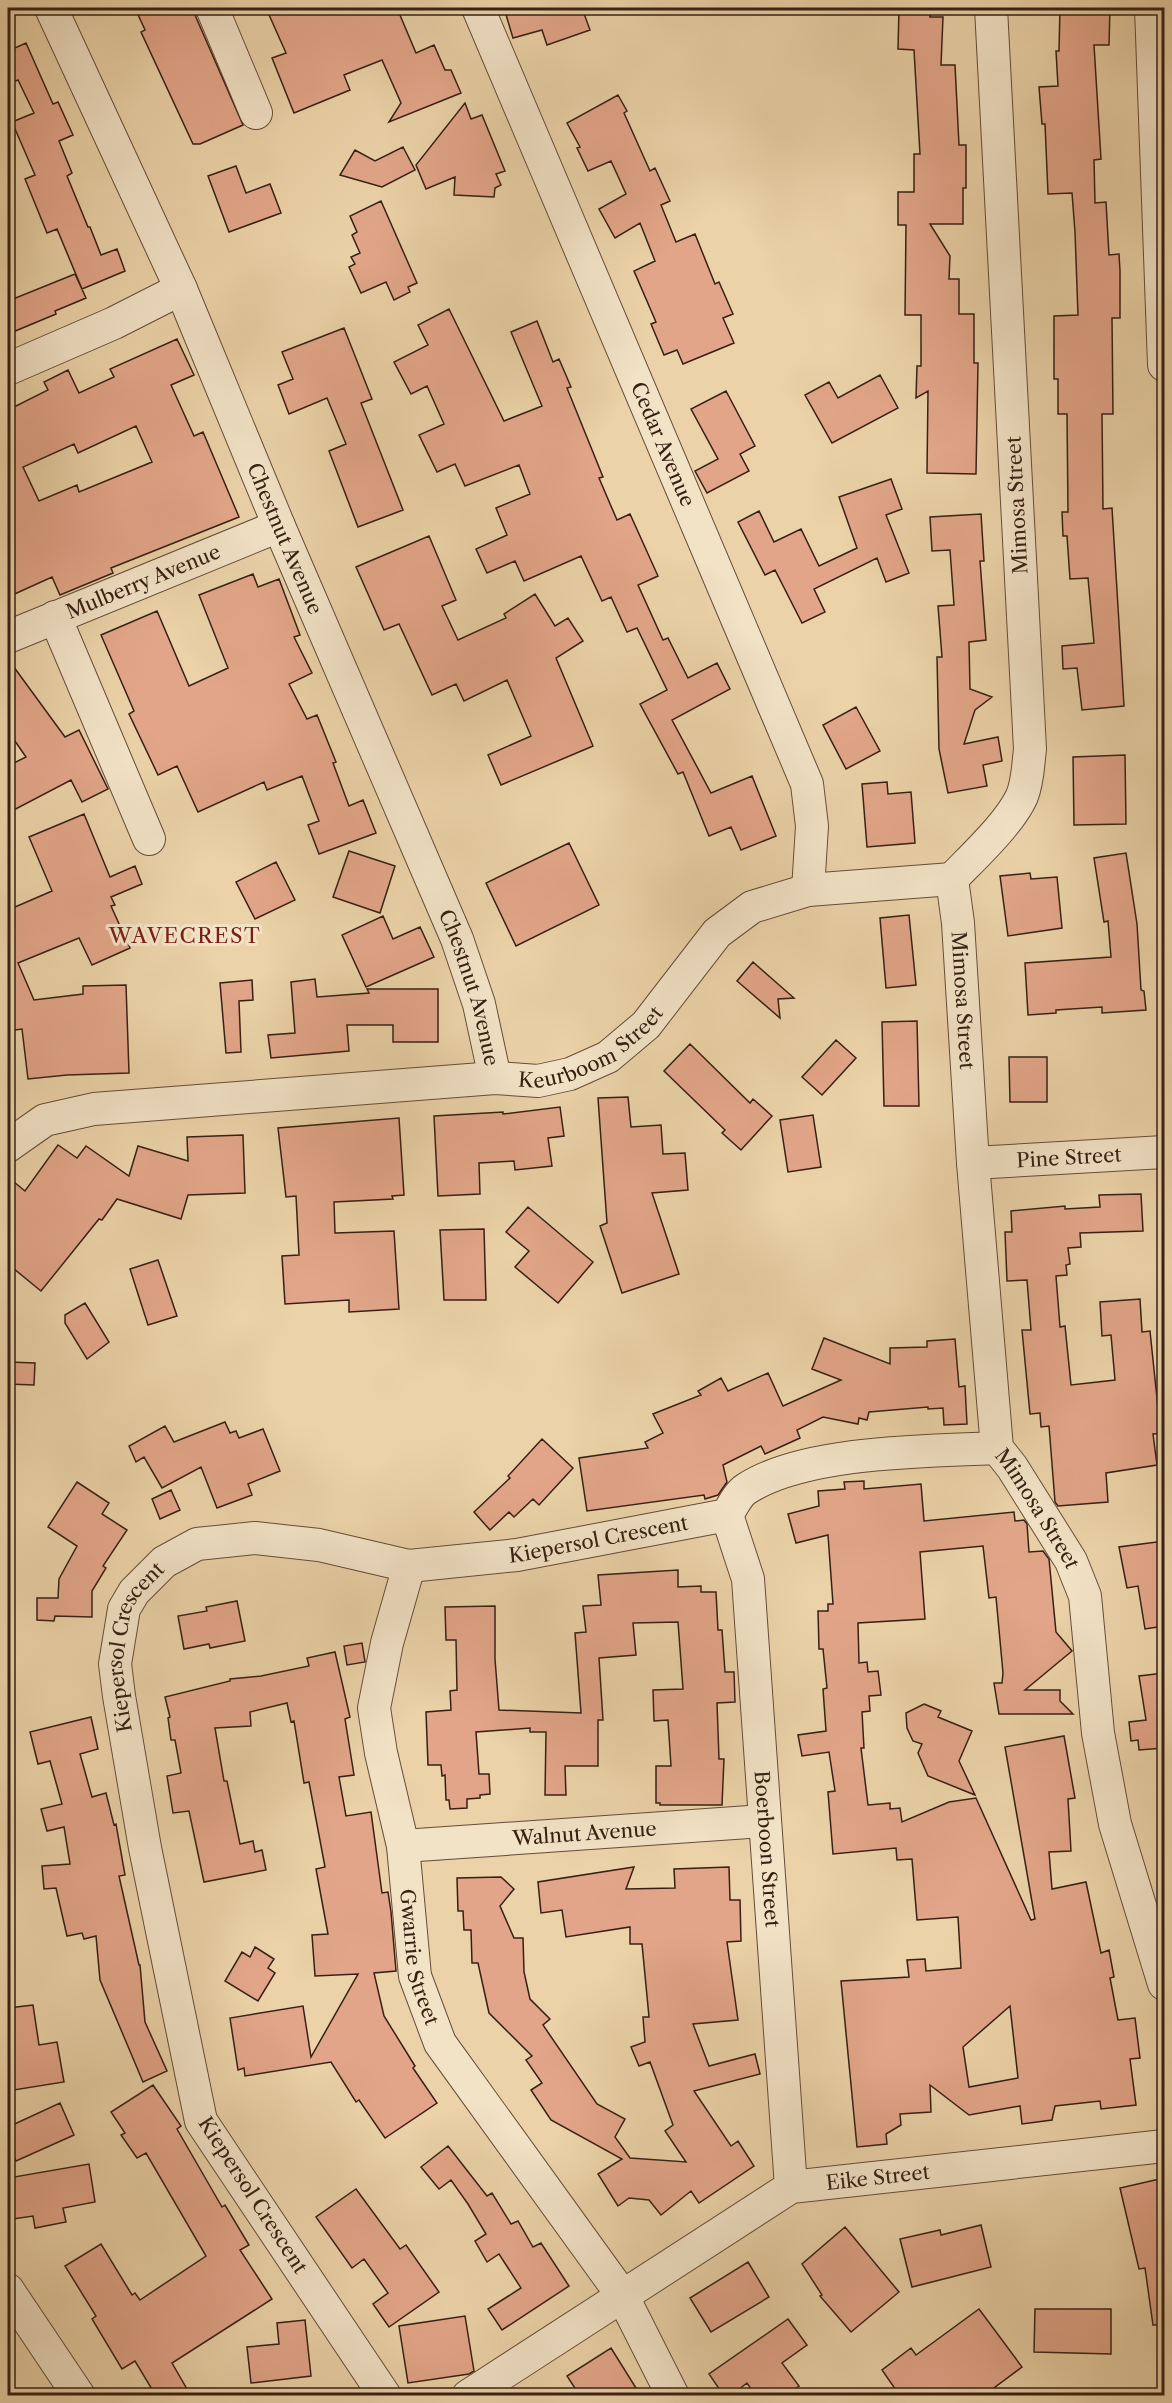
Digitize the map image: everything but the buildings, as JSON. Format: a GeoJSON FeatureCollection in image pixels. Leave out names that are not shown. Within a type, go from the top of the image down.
{"type":"FeatureCollection","features":[{"type":"Feature","properties":{"kind":"street","name":"Chestnut Avenue"},"geometry":{"type":"LineString","coordinates":[[51,8],[181,289],[279,526],[457,939],[479,1004],[495,1078]]}},
{"type":"Feature","properties":{"kind":"street"},"geometry":{"type":"LineString","coordinates":[[212,8],[256,113]]}},
{"type":"Feature","properties":{"kind":"street","name":"Cedar Avenue"},"geometry":{"type":"LineString","coordinates":[[478,8],[807,784],[812,826],[808,890]]}},
{"type":"Feature","properties":{"kind":"street","name":"Mimosa Street"},"geometry":{"type":"LineString","coordinates":[[991,8],[1030,749],[1027,778],[1021,798],[1000,826],[952,879],[958,923],[973,1163],[997,1448],[1012,1467],[1071,1561],[1085,1596],[1098,1733],[1115,1824],[1164,1984]]}},
{"type":"Feature","properties":{"kind":"street"},"geometry":{"type":"LineString","coordinates":[[1151,8],[1164,366]]}},
{"type":"Feature","properties":{"kind":"street"},"geometry":{"type":"LineString","coordinates":[[8,369],[114,323],[181,289]]}},
{"type":"Feature","properties":{"kind":"street","name":"Mulberry Avenue"},"geometry":{"type":"LineString","coordinates":[[8,637],[279,526]]}},
{"type":"Feature","properties":{"kind":"street"},"geometry":{"type":"LineString","coordinates":[[55,617],[149,839]]}},
{"type":"Feature","properties":{"kind":"street","name":"Keurboom Street"},"geometry":{"type":"LineString","coordinates":[[8,1144],[45,1120],[94,1109],[495,1078],[538,1081],[570,1074],[609,1057],[646,1025],[717,933],[752,907],[808,890],[952,879]]}},
{"type":"Feature","properties":{"kind":"street","name":"Pine Street"},"geometry":{"type":"LineString","coordinates":[[973,1163],[1164,1152]]}},
{"type":"Feature","properties":{"kind":"street"},"geometry":{"type":"LineString","coordinates":[[727,1515],[744,1490],[771,1477],[818,1462],[922,1451],[997,1448]]}},
{"type":"Feature","properties":{"kind":"street","name":"Kiepersol Crescent"},"geometry":{"type":"LineString","coordinates":[[385,2396],[201,2121],[145,1848],[115,1664],[124,1609],[134,1592],[164,1562],[197,1544],[255,1538],[319,1545],[409,1566],[517,1556],[727,1515]]}},
{"type":"Feature","properties":{"kind":"street","name":"Boerboon Street"},"geometry":{"type":"LineString","coordinates":[[727,1515],[748,1579],[792,2187]]}},
{"type":"Feature","properties":{"kind":"street","name":"Gwarrie Street"},"geometry":{"type":"LineString","coordinates":[[409,1566],[387,1643],[374,1708],[381,1753],[403,1846],[415,1976],[440,2043],[622,2295]]}},
{"type":"Feature","properties":{"kind":"street","name":"Walnut Avenue"},"geometry":{"type":"LineString","coordinates":[[403,1846],[764,1821]]}},
{"type":"Feature","properties":{"kind":"street","name":"Eike Street"},"geometry":{"type":"LineString","coordinates":[[468,2396],[792,2187],[1164,2146]]}},
{"type":"Feature","properties":{"kind":"street"},"geometry":{"type":"LineString","coordinates":[[8,2290],[79,2396]]}},
{"type":"Feature","properties":{"kind":"street"},"geometry":{"type":"LineString","coordinates":[[622,2295],[674,2396]]}},
{"type":"Feature","properties":{"kind":"district","name":"WAVECREST"},"geometry":{"type":"Point","coordinates":[185,936]}}]}
